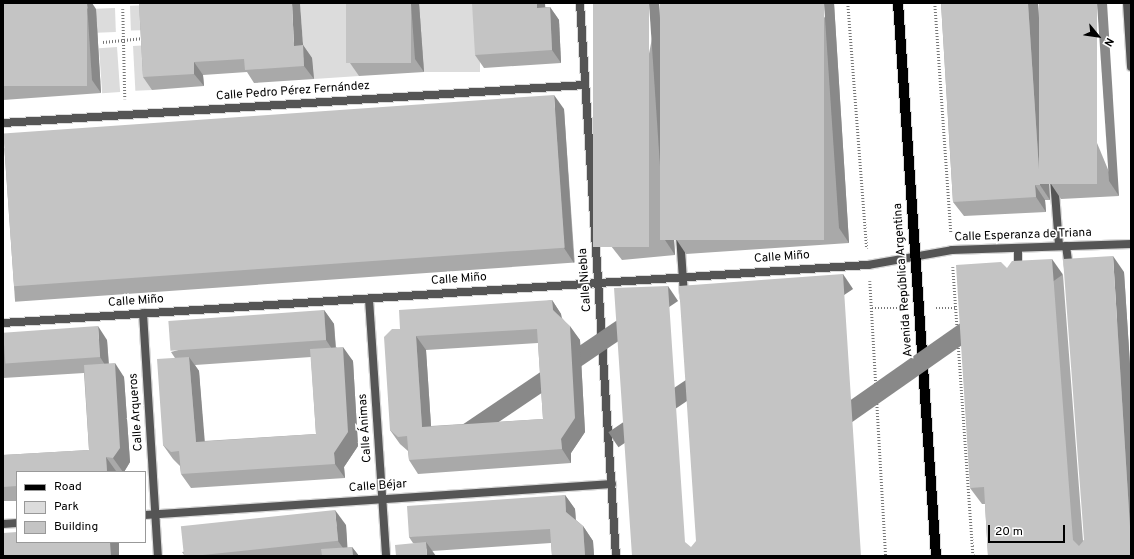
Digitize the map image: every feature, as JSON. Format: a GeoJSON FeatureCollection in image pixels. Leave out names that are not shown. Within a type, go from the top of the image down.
{"type":"FeatureCollection","features":[{"type":"Feature","properties":{"kind":"main road","name":"Avenida República Argentina"},"geometry":{"type":"LineString","coordinates":[[898,3],[936,556]]}},
{"type":"Feature","properties":{"kind":"street","name":"Calle Niebla"},"geometry":{"type":"LineString","coordinates":[[580,3],[616,556]]}},
{"type":"Feature","properties":{"kind":"street"},"geometry":{"type":"LineString","coordinates":[[1127,3],[1131,67]]}},
{"type":"Feature","properties":{"kind":"street","name":"Calle Pedro Pérez Fernández"},"geometry":{"type":"LineString","coordinates":[[3,123],[585,85]]}},
{"type":"Feature","properties":{"kind":"street"},"geometry":{"type":"LineString","coordinates":[[1054,169],[1062,246],[1070,274]]}},
{"type":"Feature","properties":{"kind":"street"},"geometry":{"type":"LineString","coordinates":[[679,222],[684,309]]}},
{"type":"Feature","properties":{"kind":"street","name":"Calle Esperanza de Triana"},"geometry":{"type":"LineString","coordinates":[[915,256],[952,250],[1131,244]]}},
{"type":"Feature","properties":{"kind":"street"},"geometry":{"type":"LineString","coordinates":[[1018,248],[1018,278]]}},
{"type":"Feature","properties":{"kind":"street","name":"Calle Miño"},"geometry":{"type":"LineString","coordinates":[[3,323],[868,265],[915,256]]}},
{"type":"Feature","properties":{"kind":"street","name":"Calle Ánimas"},"geometry":{"type":"LineString","coordinates":[[369,298],[386,556]]}},
{"type":"Feature","properties":{"kind":"street","name":"Calle Arqueros"},"geometry":{"type":"LineString","coordinates":[[143,314],[158,556]]}},
{"type":"Feature","properties":{"kind":"street","name":"Calle Béjar"},"geometry":{"type":"LineString","coordinates":[[146,515],[612,484]]}},
{"type":"Feature","properties":{"kind":"street"},"geometry":{"type":"LineString","coordinates":[[3,524],[16,524]]}},
{"type":"Feature","properties":{"kind":"path"},"geometry":{"type":"LineString","coordinates":[[848,3],[867,250]]}},
{"type":"Feature","properties":{"kind":"path"},"geometry":{"type":"LineString","coordinates":[[935,3],[951,239]]}},
{"type":"Feature","properties":{"kind":"path"},"geometry":{"type":"LineString","coordinates":[[123,9],[126,115]]}},
{"type":"Feature","properties":{"kind":"path"},"geometry":{"type":"LineString","coordinates":[[103,42],[146,38]]}},
{"type":"Feature","properties":{"kind":"path"},"geometry":{"type":"LineString","coordinates":[[954,278],[973,556]]}},
{"type":"Feature","properties":{"kind":"path"},"geometry":{"type":"LineString","coordinates":[[870,281],[886,556]]}},
{"type":"Feature","properties":{"kind":"green space"},"geometry":{"type":"Polygon","coordinates":[[[300,3],[355,3],[359,76],[314,79],[312,59],[304,58],[300,3]]]}},
{"type":"Feature","properties":{"kind":"green space"},"geometry":{"type":"Polygon","coordinates":[[[419,3],[480,3],[480,72],[419,72],[419,3]]]}},
{"type":"Feature","properties":{"kind":"green space"},"geometry":{"type":"Polygon","coordinates":[[[148,5],[149,30],[131,31],[130,6],[148,5]]]}},
{"type":"Feature","properties":{"kind":"green space"},"geometry":{"type":"Polygon","coordinates":[[[115,8],[116,32],[97,33],[96,9],[115,8]]]}},
{"type":"Feature","properties":{"kind":"green space"},"geometry":{"type":"Polygon","coordinates":[[[150,45],[152,90],[135,91],[133,46],[150,45]]]}},
{"type":"Feature","properties":{"kind":"green space"},"geometry":{"type":"Polygon","coordinates":[[[117,47],[120,92],[102,93],[99,48],[117,47]]]}},
{"type":"Feature","properties":{"kind":"building"},"geometry":{"type":"Polygon","coordinates":[[[3,3],[87,3],[87,86],[3,86],[3,3]]]}},
{"type":"Feature","properties":{"kind":"building"},"geometry":{"type":"Polygon","coordinates":[[[139,3],[292,3],[294,46],[303,45],[304,66],[245,70],[244,59],[194,62],[194,74],[143,77],[139,3]]]}},
{"type":"Feature","properties":{"kind":"building"},"geometry":{"type":"Polygon","coordinates":[[[346,3],[411,3],[411,63],[346,63],[346,3]]]}},
{"type":"Feature","properties":{"kind":"building"},"geometry":{"type":"Polygon","coordinates":[[[472,3],[537,3],[537,8],[550,7],[552,50],[475,55],[472,3]]]}},
{"type":"Feature","properties":{"kind":"building"},"geometry":{"type":"Polygon","coordinates":[[[593,3],[649,3],[649,247],[593,247],[593,3]]]}},
{"type":"Feature","properties":{"kind":"building"},"geometry":{"type":"Polygon","coordinates":[[[660,3],[824,3],[824,240],[660,240],[660,3]]]}},
{"type":"Feature","properties":{"kind":"building"},"geometry":{"type":"Polygon","coordinates":[[[941,3],[1028,3],[1040,185],[1035,185],[1036,197],[953,202],[941,3]]]}},
{"type":"Feature","properties":{"kind":"building"},"geometry":{"type":"Polygon","coordinates":[[[1039,3],[1097,3],[1097,184],[1039,184],[1039,3]]]}},
{"type":"Feature","properties":{"kind":"building"},"geometry":{"type":"Polygon","coordinates":[[[554,95],[565,248],[14,286],[3,134],[554,95]]]}},
{"type":"Feature","properties":{"kind":"building"},"geometry":{"type":"Polygon","coordinates":[[[1113,256],[1131,556],[988,556],[984,487],[970,488],[956,265],[1001,262],[1007,268],[1012,261],[1052,259],[1073,540],[1079,546],[1084,540],[1063,259],[1113,256]]]}},
{"type":"Feature","properties":{"kind":"building"},"geometry":{"type":"Polygon","coordinates":[[[843,274],[861,556],[632,556],[614,288],[668,286],[685,542],[691,547],[696,541],[679,286],[843,274]]]}},
{"type":"Feature","properties":{"kind":"building"},"geometry":{"type":"Polygon","coordinates":[[[552,300],[553,310],[570,326],[575,418],[561,439],[562,449],[409,460],[407,436],[398,437],[390,430],[384,337],[392,329],[400,329],[399,310],[552,300]],[[537,329],[416,336],[422,427],[543,419],[537,329]]]}},
{"type":"Feature","properties":{"kind":"building"},"geometry":{"type":"Polygon","coordinates":[[[324,310],[326,340],[170,351],[168,321],[324,310]]]}},
{"type":"Feature","properties":{"kind":"building"},"geometry":{"type":"Polygon","coordinates":[[[98,326],[100,357],[5,364],[3,333],[98,326]]]}},
{"type":"Feature","properties":{"kind":"building"},"geometry":{"type":"Polygon","coordinates":[[[343,347],[348,432],[334,453],[335,464],[181,474],[179,451],[171,452],[163,445],[157,359],[189,357],[196,442],[316,434],[310,349],[343,347]]]}},
{"type":"Feature","properties":{"kind":"building"},"geometry":{"type":"Polygon","coordinates":[[[115,363],[120,448],[113,458],[106,457],[107,471],[16,471],[16,486],[3,487],[3,455],[89,450],[84,365],[115,363]]]}},
{"type":"Feature","properties":{"kind":"building"},"geometry":{"type":"Polygon","coordinates":[[[565,495],[566,512],[583,526],[585,556],[552,556],[550,529],[409,537],[407,506],[565,495]]]}},
{"type":"Feature","properties":{"kind":"building"},"geometry":{"type":"Polygon","coordinates":[[[335,510],[338,541],[184,556],[181,526],[335,510]]]}},
{"type":"Feature","properties":{"kind":"building"},"geometry":{"type":"Polygon","coordinates":[[[16,532],[16,543],[110,543],[111,556],[3,556],[3,533],[16,532]]]}},
{"type":"Feature","properties":{"kind":"building"},"geometry":{"type":"Polygon","coordinates":[[[426,542],[427,556],[396,556],[395,545],[426,542]]]}},
{"type":"Feature","properties":{"kind":"building"},"geometry":{"type":"Polygon","coordinates":[[[352,547],[353,556],[322,556],[321,549],[352,547]]]}}]}
